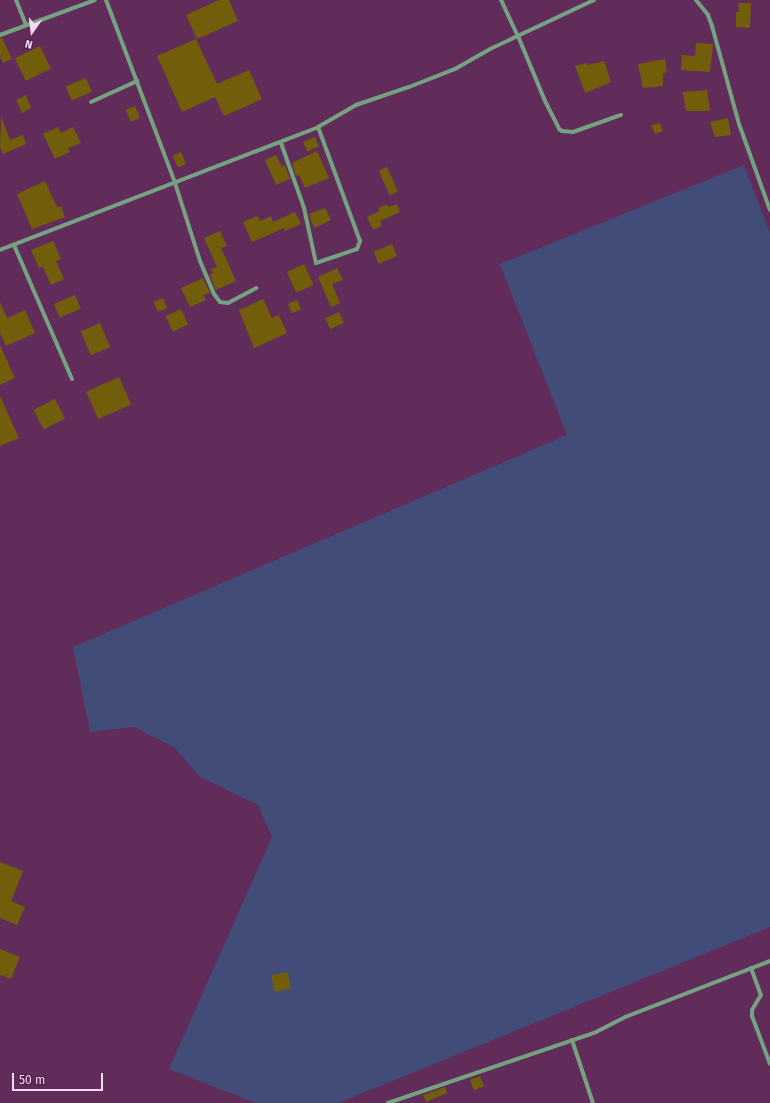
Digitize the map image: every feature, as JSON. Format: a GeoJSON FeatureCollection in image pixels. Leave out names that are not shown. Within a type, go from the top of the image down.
{"type":"FeatureCollection","features":[{"type":"Feature","properties":{"kind":"street"},"geometry":{"type":"LineString","coordinates":[[16,0],[26,25]]}},
{"type":"Feature","properties":{"kind":"street"},"geometry":{"type":"LineString","coordinates":[[0,35],[95,0]]}},
{"type":"Feature","properties":{"kind":"street"},"geometry":{"type":"LineString","coordinates":[[106,0],[175,183],[200,261],[217,299],[220,302],[228,303],[256,288]]}},
{"type":"Feature","properties":{"kind":"street"},"geometry":{"type":"LineString","coordinates":[[501,0],[518,36],[545,101],[559,129],[562,131],[573,132],[621,115]]}},
{"type":"Feature","properties":{"kind":"street"},"geometry":{"type":"LineString","coordinates":[[0,250],[281,143],[318,127],[356,104],[409,87],[455,69],[518,36],[594,0]]}},
{"type":"Feature","properties":{"kind":"street"},"geometry":{"type":"LineString","coordinates":[[696,0],[708,16],[712,26],[739,124],[770,210]]}},
{"type":"Feature","properties":{"kind":"street"},"geometry":{"type":"LineString","coordinates":[[91,102],[137,82]]}},
{"type":"Feature","properties":{"kind":"street"},"geometry":{"type":"LineString","coordinates":[[281,143],[304,208],[316,263],[357,249],[360,241],[318,127]]}},
{"type":"Feature","properties":{"kind":"street"},"geometry":{"type":"LineString","coordinates":[[14,244],[72,379]]}},
{"type":"Feature","properties":{"kind":"street"},"geometry":{"type":"LineString","coordinates":[[388,1103],[596,1032],[619,1020],[670,999],[770,961]]}},
{"type":"Feature","properties":{"kind":"street"},"geometry":{"type":"LineString","coordinates":[[751,968],[761,995],[752,1010],[752,1016],[770,1064]]}},
{"type":"Feature","properties":{"kind":"street"},"geometry":{"type":"LineString","coordinates":[[572,1040],[593,1103]]}},
{"type":"Feature","properties":{"kind":"shaded area"},"geometry":{"type":"Polygon","coordinates":[[[744,165],[770,233],[770,927],[338,1103],[256,1103],[169,1069],[272,837],[258,805],[200,777],[175,748],[134,727],[90,732],[73,647],[567,435],[500,264],[744,165]]]}},
{"type":"Feature","properties":{"kind":"building"},"geometry":{"type":"Polygon","coordinates":[[[219,0],[229,0],[238,21],[197,39],[186,15],[219,0]]]}},
{"type":"Feature","properties":{"kind":"building"},"geometry":{"type":"Polygon","coordinates":[[[738,3],[751,3],[750,28],[736,27],[736,12],[739,12],[738,3]]]}},
{"type":"Feature","properties":{"kind":"building"},"geometry":{"type":"Polygon","coordinates":[[[0,38],[2,38],[12,59],[3,63],[0,56],[0,38]]]}},
{"type":"Feature","properties":{"kind":"building"},"geometry":{"type":"Polygon","coordinates":[[[196,39],[217,84],[249,70],[262,99],[224,116],[215,97],[182,112],[157,56],[196,39]]]}},
{"type":"Feature","properties":{"kind":"building"},"geometry":{"type":"Polygon","coordinates":[[[696,43],[713,44],[710,72],[681,70],[682,55],[695,56],[696,43]]]}},
{"type":"Feature","properties":{"kind":"building"},"geometry":{"type":"Polygon","coordinates":[[[40,46],[51,68],[26,81],[15,58],[40,46]]]}},
{"type":"Feature","properties":{"kind":"building"},"geometry":{"type":"Polygon","coordinates":[[[665,59],[667,72],[663,73],[663,86],[643,88],[638,64],[665,59]]]}},
{"type":"Feature","properties":{"kind":"building"},"geometry":{"type":"Polygon","coordinates":[[[604,61],[611,82],[585,93],[575,66],[587,63],[588,65],[604,61]]]}},
{"type":"Feature","properties":{"kind":"building"},"geometry":{"type":"Polygon","coordinates":[[[86,78],[92,92],[72,100],[66,87],[86,78]]]}},
{"type":"Feature","properties":{"kind":"building"},"geometry":{"type":"Polygon","coordinates":[[[707,90],[710,111],[686,111],[683,92],[707,90]]]}},
{"type":"Feature","properties":{"kind":"building"},"geometry":{"type":"Polygon","coordinates":[[[26,95],[31,108],[22,113],[16,100],[26,95]]]}},
{"type":"Feature","properties":{"kind":"building"},"geometry":{"type":"Polygon","coordinates":[[[135,106],[140,118],[131,122],[126,110],[135,106]]]}},
{"type":"Feature","properties":{"kind":"building"},"geometry":{"type":"Polygon","coordinates":[[[1,116],[10,140],[23,135],[26,144],[3,154],[0,147],[1,116]]]}},
{"type":"Feature","properties":{"kind":"building"},"geometry":{"type":"Polygon","coordinates":[[[728,118],[731,135],[715,137],[710,122],[728,118]]]}},
{"type":"Feature","properties":{"kind":"building"},"geometry":{"type":"Polygon","coordinates":[[[660,123],[663,131],[655,134],[651,125],[660,123]]]}},
{"type":"Feature","properties":{"kind":"building"},"geometry":{"type":"Polygon","coordinates":[[[58,127],[61,133],[73,127],[81,143],[68,148],[70,152],[55,159],[43,134],[58,127]]]}},
{"type":"Feature","properties":{"kind":"building"},"geometry":{"type":"Polygon","coordinates":[[[315,137],[319,146],[307,151],[303,142],[315,137]]]}},
{"type":"Feature","properties":{"kind":"building"},"geometry":{"type":"Polygon","coordinates":[[[317,151],[329,178],[305,188],[299,175],[296,176],[292,163],[317,151]]]}},
{"type":"Feature","properties":{"kind":"building"},"geometry":{"type":"Polygon","coordinates":[[[181,152],[186,164],[178,167],[173,156],[181,152]]]}},
{"type":"Feature","properties":{"kind":"building"},"geometry":{"type":"Polygon","coordinates":[[[276,155],[282,167],[285,165],[290,179],[276,185],[265,160],[276,155]]]}},
{"type":"Feature","properties":{"kind":"building"},"geometry":{"type":"Polygon","coordinates":[[[387,167],[398,192],[390,195],[379,171],[387,167]]]}},
{"type":"Feature","properties":{"kind":"building"},"geometry":{"type":"Polygon","coordinates":[[[45,181],[57,207],[61,206],[65,217],[32,229],[17,194],[45,181]]]}},
{"type":"Feature","properties":{"kind":"building"},"geometry":{"type":"Polygon","coordinates":[[[387,204],[388,207],[397,204],[400,212],[380,221],[382,226],[373,230],[367,217],[380,211],[378,208],[387,204]]]}},
{"type":"Feature","properties":{"kind":"building"},"geometry":{"type":"Polygon","coordinates":[[[325,208],[331,220],[314,228],[309,214],[325,208]]]}},
{"type":"Feature","properties":{"kind":"building"},"geometry":{"type":"Polygon","coordinates":[[[295,212],[301,224],[285,231],[284,228],[252,242],[243,222],[258,216],[260,221],[271,216],[273,222],[295,212]]]}},
{"type":"Feature","properties":{"kind":"building"},"geometry":{"type":"Polygon","coordinates":[[[220,231],[227,246],[221,248],[236,281],[216,290],[210,275],[213,273],[211,269],[217,267],[204,238],[220,231]]]}},
{"type":"Feature","properties":{"kind":"building"},"geometry":{"type":"Polygon","coordinates":[[[53,241],[61,259],[56,261],[64,279],[51,285],[43,267],[39,268],[31,250],[53,241]]]}},
{"type":"Feature","properties":{"kind":"building"},"geometry":{"type":"Polygon","coordinates":[[[392,244],[397,256],[379,264],[374,252],[392,244]]]}},
{"type":"Feature","properties":{"kind":"building"},"geometry":{"type":"Polygon","coordinates":[[[304,264],[314,285],[297,293],[287,272],[304,264]]]}},
{"type":"Feature","properties":{"kind":"building"},"geometry":{"type":"Polygon","coordinates":[[[337,268],[343,280],[332,284],[340,303],[331,307],[318,277],[337,268]]]}},
{"type":"Feature","properties":{"kind":"building"},"geometry":{"type":"Polygon","coordinates":[[[203,278],[210,293],[203,295],[206,300],[190,307],[181,288],[203,278]]]}},
{"type":"Feature","properties":{"kind":"building"},"geometry":{"type":"Polygon","coordinates":[[[75,295],[81,309],[60,318],[54,304],[75,295]]]}},
{"type":"Feature","properties":{"kind":"building"},"geometry":{"type":"Polygon","coordinates":[[[163,298],[167,308],[158,312],[154,302],[163,298]]]}},
{"type":"Feature","properties":{"kind":"building"},"geometry":{"type":"Polygon","coordinates":[[[263,299],[272,318],[279,315],[287,333],[254,348],[239,310],[263,299]]]}},
{"type":"Feature","properties":{"kind":"building"},"geometry":{"type":"Polygon","coordinates":[[[297,300],[301,309],[292,313],[288,304],[297,300]]]}},
{"type":"Feature","properties":{"kind":"building"},"geometry":{"type":"Polygon","coordinates":[[[0,302],[7,318],[25,310],[35,333],[6,346],[0,333],[0,302]]]}},
{"type":"Feature","properties":{"kind":"building"},"geometry":{"type":"Polygon","coordinates":[[[181,309],[188,324],[173,332],[166,316],[181,309]]]}},
{"type":"Feature","properties":{"kind":"building"},"geometry":{"type":"Polygon","coordinates":[[[339,312],[344,323],[330,329],[325,318],[339,312]]]}},
{"type":"Feature","properties":{"kind":"building"},"geometry":{"type":"Polygon","coordinates":[[[100,323],[110,347],[91,355],[81,331],[100,323]]]}},
{"type":"Feature","properties":{"kind":"building"},"geometry":{"type":"Polygon","coordinates":[[[0,345],[15,378],[0,385],[0,345]]]}},
{"type":"Feature","properties":{"kind":"building"},"geometry":{"type":"Polygon","coordinates":[[[119,377],[131,404],[98,419],[86,392],[119,377]]]}},
{"type":"Feature","properties":{"kind":"building"},"geometry":{"type":"Polygon","coordinates":[[[0,396],[19,438],[0,446],[0,396]]]}},
{"type":"Feature","properties":{"kind":"building"},"geometry":{"type":"Polygon","coordinates":[[[55,399],[65,419],[44,429],[34,410],[55,399]]]}},
{"type":"Feature","properties":{"kind":"building"},"geometry":{"type":"Polygon","coordinates":[[[0,862],[23,871],[11,901],[25,907],[17,925],[0,918],[0,862]]]}},
{"type":"Feature","properties":{"kind":"building"},"geometry":{"type":"Polygon","coordinates":[[[0,949],[20,957],[11,979],[0,975],[0,949]]]}},
{"type":"Feature","properties":{"kind":"building"},"geometry":{"type":"Polygon","coordinates":[[[288,972],[291,989],[274,992],[271,975],[288,972]]]}},
{"type":"Feature","properties":{"kind":"building"},"geometry":{"type":"Polygon","coordinates":[[[480,1076],[484,1086],[474,1090],[470,1080],[480,1076]]]}},
{"type":"Feature","properties":{"kind":"building"},"geometry":{"type":"Polygon","coordinates":[[[445,1087],[447,1093],[426,1102],[423,1095],[445,1087]]]}}]}
